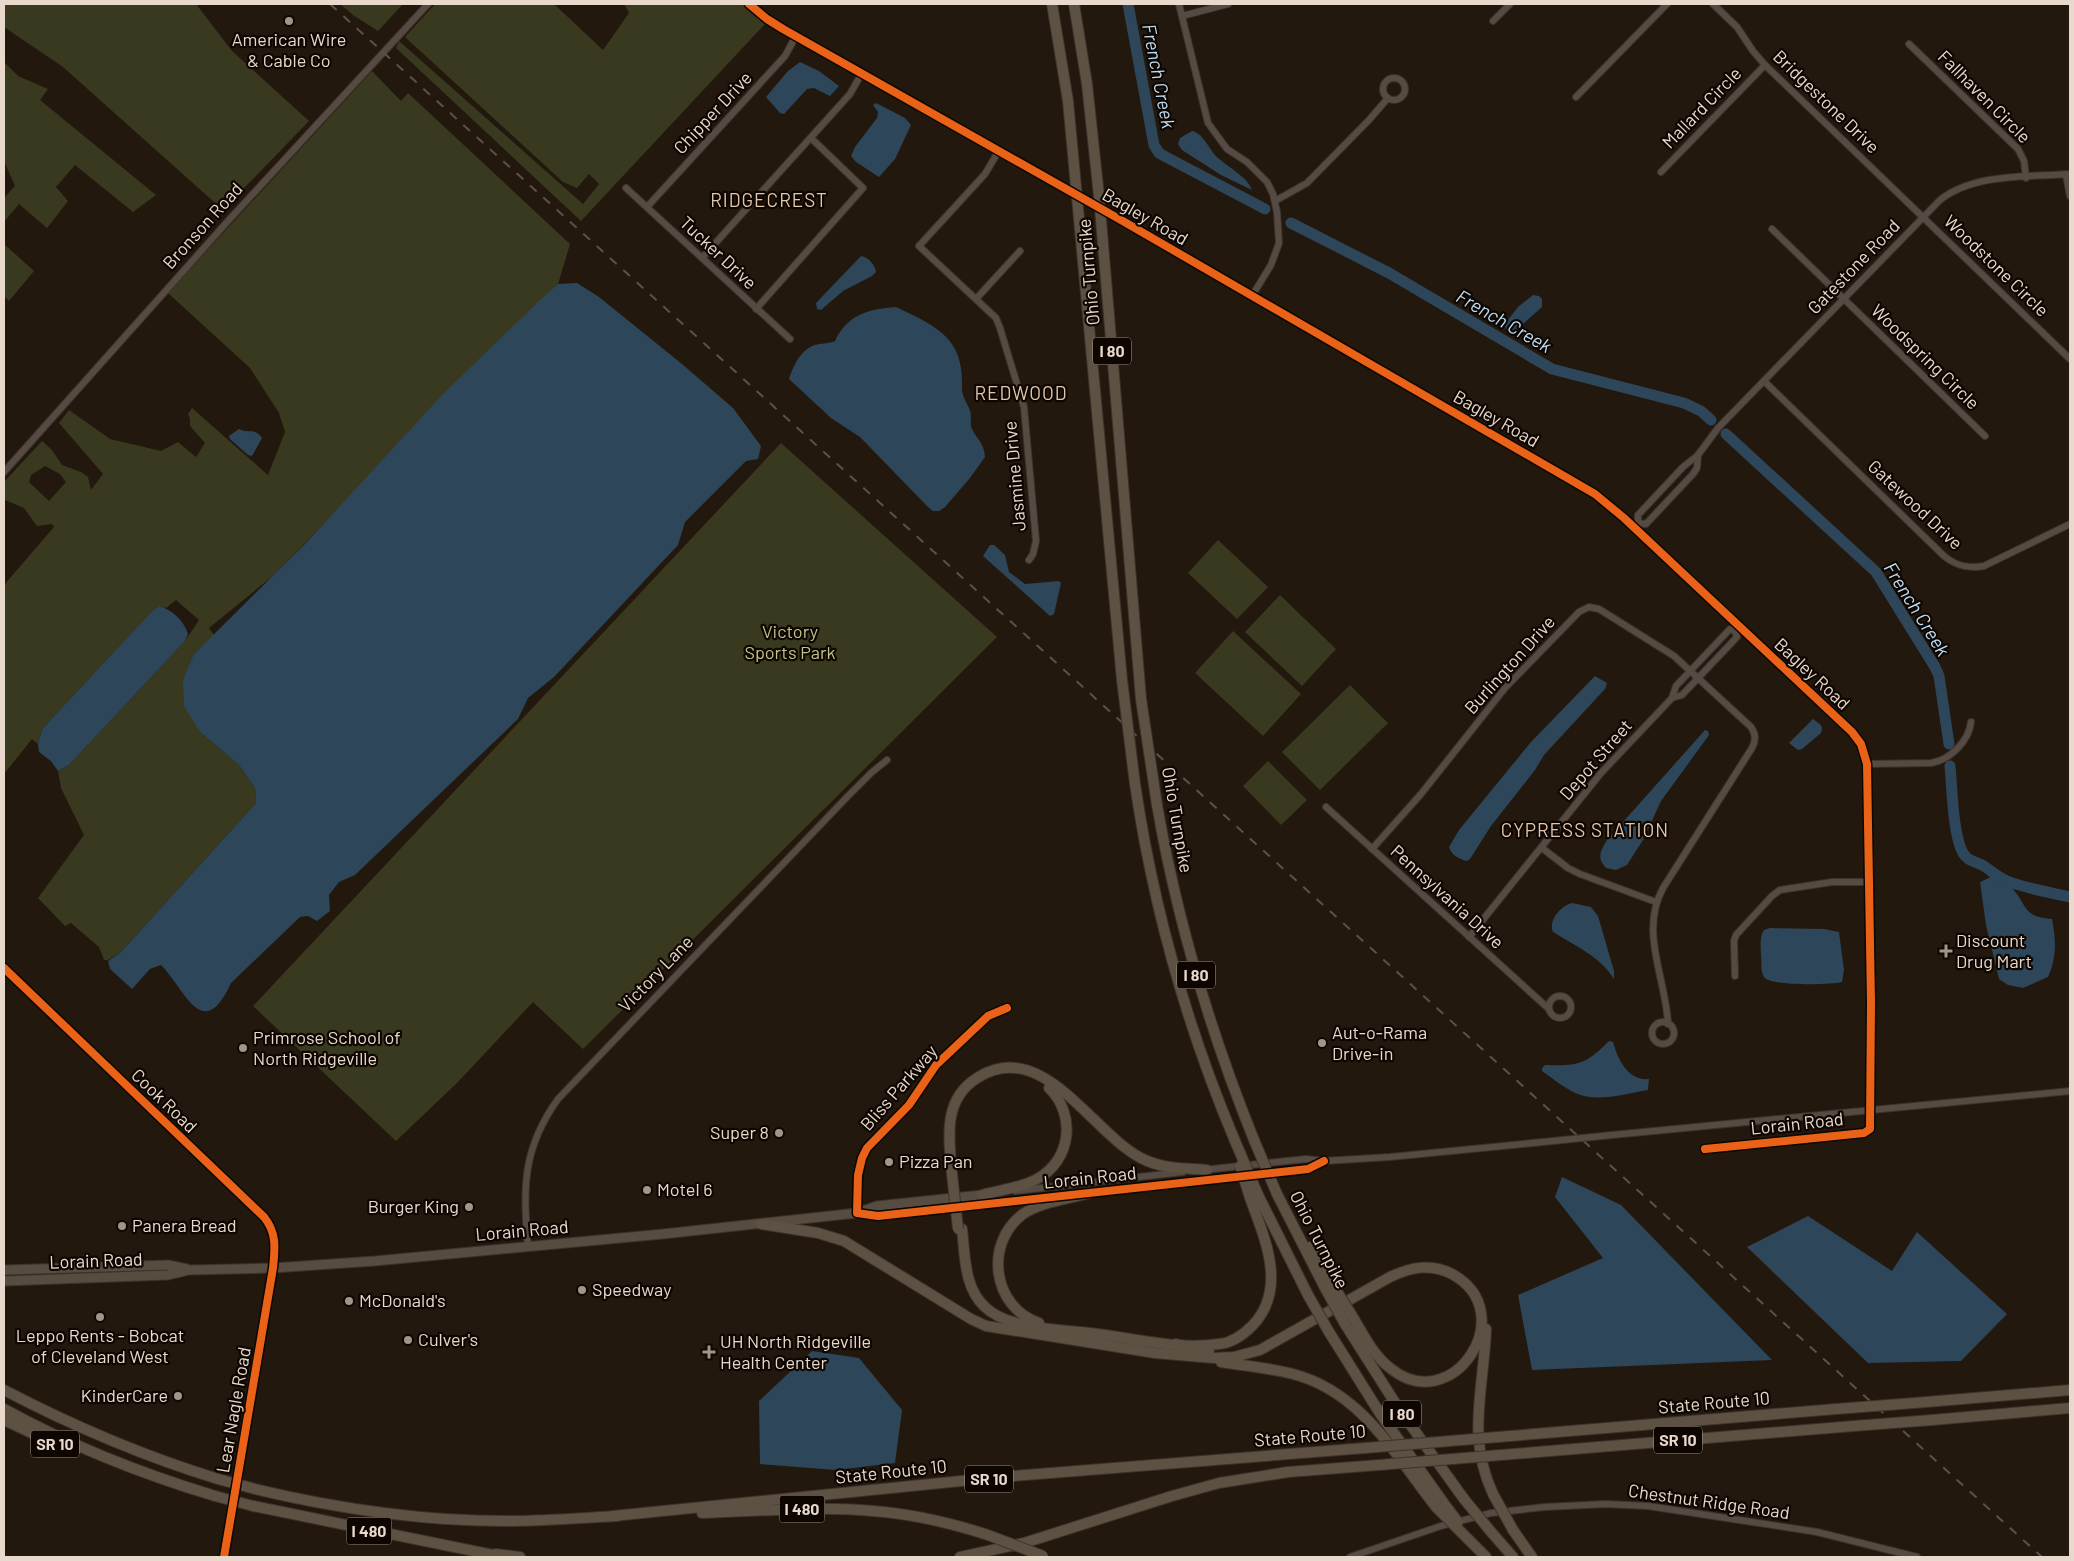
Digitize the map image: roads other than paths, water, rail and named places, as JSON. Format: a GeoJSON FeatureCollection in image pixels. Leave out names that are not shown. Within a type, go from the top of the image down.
{"type":"FeatureCollection","features":[{"type":"Feature","properties":{"kind":"highway","name":"Ohio Turnpike"},"geometry":{"type":"LineString","coordinates":[[1052,4],[1061,50],[1072,138],[1122,680],[1135,784],[1149,862],[1171,955],[1194,1032],[1254,1197],[1329,1332],[1381,1415],[1441,1506],[1487,1557]]}},
{"type":"Feature","properties":{"kind":"highway","name":"Ohio Turnpike"},"geometry":{"type":"LineString","coordinates":[[1074,4],[1087,84],[1099,196],[1141,699],[1156,804],[1173,886],[1194,971],[1226,1068],[1254,1140],[1277,1194],[1294,1227],[1314,1254],[1328,1284],[1350,1322]]}},
{"type":"Feature","properties":{"kind":"highway"},"geometry":{"type":"LineString","coordinates":[[1026,1332],[993,1321],[974,1303],[964,1279],[949,1129],[951,1111],[965,1087],[979,1076],[991,1070],[1010,1067],[1029,1070],[1045,1078],[1139,1157],[1166,1167],[1207,1170]]}},
{"type":"Feature","properties":{"kind":"highway"},"geometry":{"type":"LineString","coordinates":[[954,1174],[955,1119],[961,1102],[972,1088],[990,1076],[1009,1072],[1027,1075],[1046,1085],[1060,1101],[1067,1124],[1065,1144],[1058,1160],[1036,1180],[982,1195]]}},
{"type":"Feature","properties":{"kind":"highway"},"geometry":{"type":"LineString","coordinates":[[1061,1329],[1032,1320],[1013,1306],[1003,1291],[999,1280],[998,1255],[1008,1230],[1014,1222],[1027,1212],[1041,1205],[1089,1193]]}},
{"type":"Feature","properties":{"kind":"highway"},"geometry":{"type":"LineString","coordinates":[[960,1229],[970,1283],[978,1300],[996,1315],[1013,1322],[1061,1329],[1176,1344],[1212,1345],[1230,1342],[1251,1327],[1265,1308],[1270,1290],[1271,1269],[1254,1197]]}},
{"type":"Feature","properties":{"kind":"highway"},"geometry":{"type":"LineString","coordinates":[[761,1224],[818,1233],[844,1241],[976,1321],[991,1327],[1294,1374],[1333,1391],[1354,1406],[1368,1419],[1441,1506]]}},
{"type":"Feature","properties":{"kind":"highway"},"geometry":{"type":"LineString","coordinates":[[1176,1344],[1213,1353],[1241,1351],[1268,1340],[1401,1266],[1429,1262],[1453,1269],[1468,1280],[1476,1290],[1486,1314],[1486,1337],[1477,1433],[1483,1472],[1492,1494],[1513,1530],[1532,1557]]}},
{"type":"Feature","properties":{"kind":"highway"},"geometry":{"type":"LineString","coordinates":[[1186,1356],[1227,1357],[1260,1350],[1390,1277],[1417,1267],[1440,1269],[1461,1280],[1469,1288],[1481,1314],[1481,1327],[1476,1347],[1462,1366],[1440,1379],[1421,1380],[1402,1376],[1386,1365],[1350,1322]]}},
{"type":"Feature","properties":{"kind":"highway","name":"I 80"},"geometry":{"type":"LineString","coordinates":[[1350,1322],[1398,1409],[1464,1499],[1512,1557]]}},
{"type":"Feature","properties":{"kind":"highway","name":"I 480"},"geometry":{"type":"LineString","coordinates":[[4,1390],[112,1442],[160,1460],[255,1489],[341,1508],[420,1518],[513,1521],[790,1510],[857,1510],[914,1516],[988,1535],[1045,1556]]}},
{"type":"Feature","properties":{"kind":"highway","name":"State Route 10"},"geometry":{"type":"LineString","coordinates":[[613,1516],[1001,1477],[2070,1390]]}},
{"type":"Feature","properties":{"kind":"highway","name":"I 480"},"geometry":{"type":"LineString","coordinates":[[4,1408],[50,1432],[110,1459],[165,1480],[216,1496],[330,1523],[503,1557]]}},
{"type":"Feature","properties":{"kind":"highway","name":"State Route 10"},"geometry":{"type":"LineString","coordinates":[[960,1557],[1030,1541],[1172,1496],[1220,1483],[1288,1472],[2070,1408]]}},
{"type":"Feature","properties":{"kind":"highway","name":"SR 10"},"geometry":{"type":"LineString","coordinates":[[4,1420],[53,1443],[110,1459]]}},
{"type":"Feature","properties":{"kind":"highway"},"geometry":{"type":"LineString","coordinates":[[485,1553],[520,1557]]}},
{"type":"Feature","properties":{"kind":"main road","name":"Lorain Road"},"geometry":{"type":"LineString","coordinates":[[4,1281],[168,1275],[189,1270],[273,1268],[528,1247],[761,1224],[857,1213],[877,1206],[982,1195]]}},
{"type":"Feature","properties":{"kind":"main road","name":"Lorain Road"},"geometry":{"type":"LineString","coordinates":[[4,1270],[168,1265],[189,1270]]}},
{"type":"Feature","properties":{"kind":"street","name":"Bronson Road"},"geometry":{"type":"LineString","coordinates":[[4,472],[208,243],[428,4]]}},
{"type":"Feature","properties":{"kind":"street","name":"Bagley Road"},"geometry":{"type":"LineString","coordinates":[[749,4],[768,20],[1121,220],[1584,488],[1610,505],[1636,525],[1738,629],[1852,732],[1861,744],[1867,764],[1871,1109]]}},
{"type":"Feature","properties":{"kind":"street"},"geometry":{"type":"LineString","coordinates":[[1179,4],[1208,123],[1227,149],[1247,162],[1267,182],[1275,201],[1279,243],[1271,265],[1252,296]]}},
{"type":"Feature","properties":{"kind":"street"},"geometry":{"type":"LineString","coordinates":[[1182,16],[1228,4]]}},
{"type":"Feature","properties":{"kind":"street"},"geometry":{"type":"LineString","coordinates":[[1493,21],[1510,4]]}},
{"type":"Feature","properties":{"kind":"street"},"geometry":{"type":"LineString","coordinates":[[1576,97],[1667,4]]}},
{"type":"Feature","properties":{"kind":"street","name":"Bridgestone Drive"},"geometry":{"type":"LineString","coordinates":[[1713,4],[1737,27],[1765,65],[1923,216]]}},
{"type":"Feature","properties":{"kind":"street","name":"Chipper Drive"},"geometry":{"type":"LineString","coordinates":[[647,207],[785,56],[796,36]]}},
{"type":"Feature","properties":{"kind":"street","name":"Fallhaven Circle"},"geometry":{"type":"LineString","coordinates":[[1909,44],[2018,149],[2024,161],[2026,178]]}},
{"type":"Feature","properties":{"kind":"street","name":"Mallard Circle"},"geometry":{"type":"LineString","coordinates":[[1660,172],[1765,65]]}},
{"type":"Feature","properties":{"kind":"street"},"geometry":{"type":"LineString","coordinates":[[702,258],[850,94],[862,73]]}},
{"type":"Feature","properties":{"kind":"street"},"geometry":{"type":"LineString","coordinates":[[1275,201],[1307,183],[1388,98]]}},
{"type":"Feature","properties":{"kind":"street"},"geometry":{"type":"LineString","coordinates":[[756,309],[863,188],[811,138]]}},
{"type":"Feature","properties":{"kind":"street","name":"Jasmine Drive"},"geometry":{"type":"LineString","coordinates":[[998,152],[985,174],[919,246],[996,318],[1024,407],[1036,541],[1033,554],[1028,560]]}},
{"type":"Feature","properties":{"kind":"street"},"geometry":{"type":"LineString","coordinates":[[2068,174],[2070,196]]}},
{"type":"Feature","properties":{"kind":"street","name":"Gatestone Road"},"geometry":{"type":"LineString","coordinates":[[1698,455],[1697,468],[1689,479],[1646,524],[1636,525],[1638,515],[1683,467],[1698,455],[1718,428],[1923,216],[1946,195],[1966,185],[1980,181],[2068,174]]}},
{"type":"Feature","properties":{"kind":"street","name":"Tucker Drive"},"geometry":{"type":"LineString","coordinates":[[626,188],[790,339]]}},
{"type":"Feature","properties":{"kind":"street","name":"Woodstone Circle"},"geometry":{"type":"LineString","coordinates":[[1923,216],[2070,359]]}},
{"type":"Feature","properties":{"kind":"street","name":"Woodspring Circle"},"geometry":{"type":"LineString","coordinates":[[1772,229],[1985,436]]}},
{"type":"Feature","properties":{"kind":"street"},"geometry":{"type":"LineString","coordinates":[[976,299],[1020,250]]}},
{"type":"Feature","properties":{"kind":"street","name":"Gatewood Drive"},"geometry":{"type":"LineString","coordinates":[[1764,381],[1944,556],[1956,564],[1970,568],[1984,566],[2070,524]]}},
{"type":"Feature","properties":{"kind":"street","name":"Burlington Drive"},"geometry":{"type":"LineString","coordinates":[[1372,849],[1421,794],[1505,688],[1576,614],[1585,608],[1593,607],[1670,652],[1752,729],[1755,742],[1656,902]]}},
{"type":"Feature","properties":{"kind":"street","name":"Depot Street"},"geometry":{"type":"LineString","coordinates":[[1469,937],[1601,773],[1672,698],[1676,686],[1730,630],[1738,629],[1737,637],[1699,678],[1682,695],[1672,698]]}},
{"type":"Feature","properties":{"kind":"street"},"geometry":{"type":"LineString","coordinates":[[1867,764],[1931,763],[1941,761],[1968,737],[1971,722]]}},
{"type":"Feature","properties":{"kind":"street","name":"Victory Lane"},"geometry":{"type":"LineString","coordinates":[[528,1247],[525,1200],[527,1169],[537,1135],[544,1120],[558,1099],[871,773],[887,760]]}},
{"type":"Feature","properties":{"kind":"street","name":"Pennsylvania Drive"},"geometry":{"type":"LineString","coordinates":[[1326,807],[1549,1009]]}},
{"type":"Feature","properties":{"kind":"street"},"geometry":{"type":"LineString","coordinates":[[1542,848],[1574,872],[1656,902],[1652,934],[1668,1024]]}},
{"type":"Feature","properties":{"kind":"street"},"geometry":{"type":"LineString","coordinates":[[1735,976],[1734,941],[1736,935],[1777,892],[1825,882],[1868,882]]}},
{"type":"Feature","properties":{"kind":"street","name":"Cook Road"},"geometry":{"type":"LineString","coordinates":[[4,968],[264,1216],[274,1236],[273,1268]]}},
{"type":"Feature","properties":{"kind":"street","name":"Bliss Parkway"},"geometry":{"type":"LineString","coordinates":[[857,1213],[859,1168],[867,1148],[909,1105],[936,1065],[988,1016],[1007,1008]]}},
{"type":"Feature","properties":{"kind":"street","name":"Lorain Road"},"geometry":{"type":"LineString","coordinates":[[982,1195],[1306,1159],[1324,1162],[1390,1157],[1871,1109],[2070,1092]]}},
{"type":"Feature","properties":{"kind":"street","name":"Lorain Road"},"geometry":{"type":"LineString","coordinates":[[1705,1149],[1866,1132],[1869,1131],[1871,1126],[1871,1109]]}},
{"type":"Feature","properties":{"kind":"street","name":"Lorain Road"},"geometry":{"type":"LineString","coordinates":[[857,1213],[878,1216],[1184,1183],[1308,1169],[1324,1162]]}},
{"type":"Feature","properties":{"kind":"street"},"geometry":{"type":"LineString","coordinates":[[1182,1172],[1184,1183]]}},
{"type":"Feature","properties":{"kind":"street","name":"Lear Nagle Road"},"geometry":{"type":"LineString","coordinates":[[224,1557],[273,1268]]}},
{"type":"Feature","properties":{"kind":"street","name":"Chestnut Ridge Road"},"geometry":{"type":"LineString","coordinates":[[1350,1557],[1441,1526],[1491,1513],[1545,1507],[1605,1504],[1648,1506],[1817,1532],[1917,1557]]}},
{"type":"Feature","properties":{"kind":"water"},"geometry":{"type":"Polygon","coordinates":[[[800,62],[819,71],[839,86],[830,96],[814,88],[807,89],[784,114],[780,113],[766,97],[788,71],[800,62]]]}},
{"type":"Feature","properties":{"kind":"water"},"geometry":{"type":"Polygon","coordinates":[[[876,103],[905,118],[911,125],[895,159],[879,177],[856,162],[851,156],[855,147],[877,118],[878,112],[873,105],[876,103]]]}},
{"type":"Feature","properties":{"kind":"water"},"geometry":{"type":"Polygon","coordinates":[[[1192,131],[1196,132],[1206,142],[1216,156],[1246,181],[1252,190],[1221,175],[1182,150],[1178,144],[1180,138],[1192,131]]]}},
{"type":"Feature","properties":{"kind":"water"},"geometry":{"type":"Polygon","coordinates":[[[861,256],[871,261],[876,272],[843,291],[821,310],[817,309],[816,303],[861,256]]]}},
{"type":"Feature","properties":{"kind":"water"},"geometry":{"type":"Polygon","coordinates":[[[577,283],[599,297],[733,408],[761,446],[758,459],[746,461],[685,522],[678,545],[554,677],[528,698],[518,719],[355,875],[339,882],[329,895],[330,911],[317,921],[308,916],[300,917],[231,983],[221,1001],[212,1010],[203,1011],[195,1007],[161,965],[150,969],[132,989],[110,969],[108,961],[121,952],[256,803],[255,788],[239,765],[200,732],[184,706],[183,680],[194,654],[305,544],[442,395],[539,301],[558,284],[577,283]]]}},
{"type":"Feature","properties":{"kind":"water"},"geometry":{"type":"Polygon","coordinates":[[[1533,295],[1539,296],[1542,299],[1542,307],[1514,332],[1507,331],[1504,325],[1518,307],[1533,295]]]}},
{"type":"Feature","properties":{"kind":"water"},"geometry":{"type":"Polygon","coordinates":[[[896,307],[934,327],[949,340],[955,349],[961,366],[962,392],[971,413],[971,426],[984,452],[985,457],[970,478],[945,507],[939,511],[933,511],[928,507],[860,437],[831,418],[789,379],[793,368],[805,350],[817,344],[835,341],[846,325],[860,315],[896,307]]]}},
{"type":"Feature","properties":{"kind":"water"},"geometry":{"type":"Polygon","coordinates":[[[239,429],[257,433],[262,438],[252,456],[248,455],[230,439],[229,436],[239,429]]]}},
{"type":"Feature","properties":{"kind":"water"},"geometry":{"type":"Polygon","coordinates":[[[990,545],[994,545],[1005,555],[1009,572],[1025,584],[1059,581],[1061,583],[1054,614],[1050,616],[983,556],[990,545]]]}},
{"type":"Feature","properties":{"kind":"water"},"geometry":{"type":"Polygon","coordinates":[[[159,606],[169,610],[181,620],[188,634],[185,641],[69,765],[58,771],[51,761],[39,752],[38,744],[42,729],[152,611],[159,606]]]}},
{"type":"Feature","properties":{"kind":"water"},"geometry":{"type":"Polygon","coordinates":[[[1595,676],[1607,683],[1605,689],[1544,755],[1535,770],[1491,826],[1470,859],[1467,861],[1456,856],[1449,847],[1459,830],[1531,742],[1595,676]]]}},
{"type":"Feature","properties":{"kind":"water"},"geometry":{"type":"Polygon","coordinates":[[[1813,719],[1821,725],[1821,733],[1802,749],[1798,750],[1789,743],[1813,719]]]}},
{"type":"Feature","properties":{"kind":"water"},"geometry":{"type":"Polygon","coordinates":[[[1705,730],[1708,731],[1709,735],[1661,801],[1643,840],[1627,865],[1616,870],[1606,868],[1600,857],[1607,840],[1705,730]]]}},
{"type":"Feature","properties":{"kind":"water"},"geometry":{"type":"Polygon","coordinates":[[[1993,876],[2010,886],[2030,912],[2042,918],[2052,919],[2055,948],[2048,977],[2023,988],[2008,985],[1999,979],[1986,925],[1980,882],[1993,876]]]}},
{"type":"Feature","properties":{"kind":"water"},"geometry":{"type":"Polygon","coordinates":[[[1572,903],[1591,907],[1598,916],[1614,971],[1614,979],[1602,964],[1553,932],[1552,923],[1556,914],[1572,903]]]}},
{"type":"Feature","properties":{"kind":"water"},"geometry":{"type":"Polygon","coordinates":[[[1770,928],[1824,929],[1839,932],[1844,970],[1842,982],[1790,984],[1770,981],[1765,978],[1762,971],[1761,939],[1764,930],[1770,928]]]}},
{"type":"Feature","properties":{"kind":"water"},"geometry":{"type":"Polygon","coordinates":[[[1609,1041],[1613,1042],[1621,1062],[1630,1073],[1635,1077],[1649,1079],[1648,1090],[1602,1098],[1584,1096],[1566,1088],[1542,1071],[1545,1065],[1573,1064],[1587,1059],[1609,1041]]]}},
{"type":"Feature","properties":{"kind":"water"},"geometry":{"type":"Polygon","coordinates":[[[1562,1177],[1621,1205],[1772,1360],[1532,1370],[1518,1295],[1603,1258],[1555,1197],[1562,1177]]]}},
{"type":"Feature","properties":{"kind":"water"},"geometry":{"type":"Polygon","coordinates":[[[1808,1216],[1892,1271],[1917,1232],[2007,1314],[1961,1361],[1868,1363],[1747,1247],[1808,1216]]]}},
{"type":"Feature","properties":{"kind":"water"},"geometry":{"type":"Polygon","coordinates":[[[812,1351],[859,1358],[902,1410],[895,1463],[836,1470],[760,1464],[759,1401],[812,1351]]]}},
{"type":"Feature","properties":{"kind":"waterway","name":"French Creek"},"geometry":{"type":"LineString","coordinates":[[1128,4],[1154,145],[1159,153],[1265,209]]}},
{"type":"Feature","properties":{"kind":"waterway","name":"French Creek"},"geometry":{"type":"LineString","coordinates":[[1291,223],[1389,273],[1552,369],[1684,403],[1701,411],[1711,420]]}},
{"type":"Feature","properties":{"kind":"waterway","name":"French Creek"},"geometry":{"type":"LineString","coordinates":[[1726,434],[1876,572],[1939,676],[1949,744]]}},
{"type":"Feature","properties":{"kind":"waterway","name":"French Creek"},"geometry":{"type":"LineString","coordinates":[[1950,766],[1955,824],[1965,856],[2007,881],[2070,897]]}},
{"type":"Feature","properties":{"kind":"railway"},"geometry":{"type":"LineString","coordinates":[[330,4],[2042,1557]]}},
{"type":"Feature","properties":{"kind":"place","name":"American Wire & Cable Co"},"geometry":{"type":"Point","coordinates":[289,21]}},
{"type":"Feature","properties":{"kind":"place","name":"Discount Drug Mart"},"geometry":{"type":"Point","coordinates":[1946,951]}},
{"type":"Feature","properties":{"kind":"place","name":"Aut-o-Rama Drive-in"},"geometry":{"type":"Point","coordinates":[1322,1043]}},
{"type":"Feature","properties":{"kind":"place","name":"Primrose School of North Ridgeville"},"geometry":{"type":"Point","coordinates":[243,1048]}},
{"type":"Feature","properties":{"kind":"place","name":"Super 8"},"geometry":{"type":"Point","coordinates":[779,1133]}},
{"type":"Feature","properties":{"kind":"place","name":"Pizza Pan"},"geometry":{"type":"Point","coordinates":[889,1162]}},
{"type":"Feature","properties":{"kind":"place","name":"Motel 6"},"geometry":{"type":"Point","coordinates":[647,1190]}},
{"type":"Feature","properties":{"kind":"place","name":"Burger King"},"geometry":{"type":"Point","coordinates":[469,1207]}},
{"type":"Feature","properties":{"kind":"place","name":"Panera Bread"},"geometry":{"type":"Point","coordinates":[122,1226]}},
{"type":"Feature","properties":{"kind":"place","name":"Speedway"},"geometry":{"type":"Point","coordinates":[582,1290]}},
{"type":"Feature","properties":{"kind":"place","name":"McDonald's"},"geometry":{"type":"Point","coordinates":[349,1301]}},
{"type":"Feature","properties":{"kind":"place","name":"Leppo Rents - Bobcat of Cleveland West"},"geometry":{"type":"Point","coordinates":[100,1317]}},
{"type":"Feature","properties":{"kind":"place","name":"Culver's"},"geometry":{"type":"Point","coordinates":[408,1340]}},
{"type":"Feature","properties":{"kind":"place","name":"UH North Ridgeville Health Center"},"geometry":{"type":"Point","coordinates":[709,1352]}},
{"type":"Feature","properties":{"kind":"place","name":"KinderCare"},"geometry":{"type":"Point","coordinates":[178,1396]}},
{"type":"Feature","properties":{"kind":"district","name":"RIDGECREST"},"geometry":{"type":"Point","coordinates":[769,200]}},
{"type":"Feature","properties":{"kind":"district","name":"REDWOOD"},"geometry":{"type":"Point","coordinates":[1021,393]}},
{"type":"Feature","properties":{"kind":"district","name":"CYPRESS STATION"},"geometry":{"type":"Point","coordinates":[1585,830]}},
{"type":"Feature","properties":{"kind":"park label","name":"Victory Sports Park"},"geometry":{"type":"Point","coordinates":[790,642]}}]}
